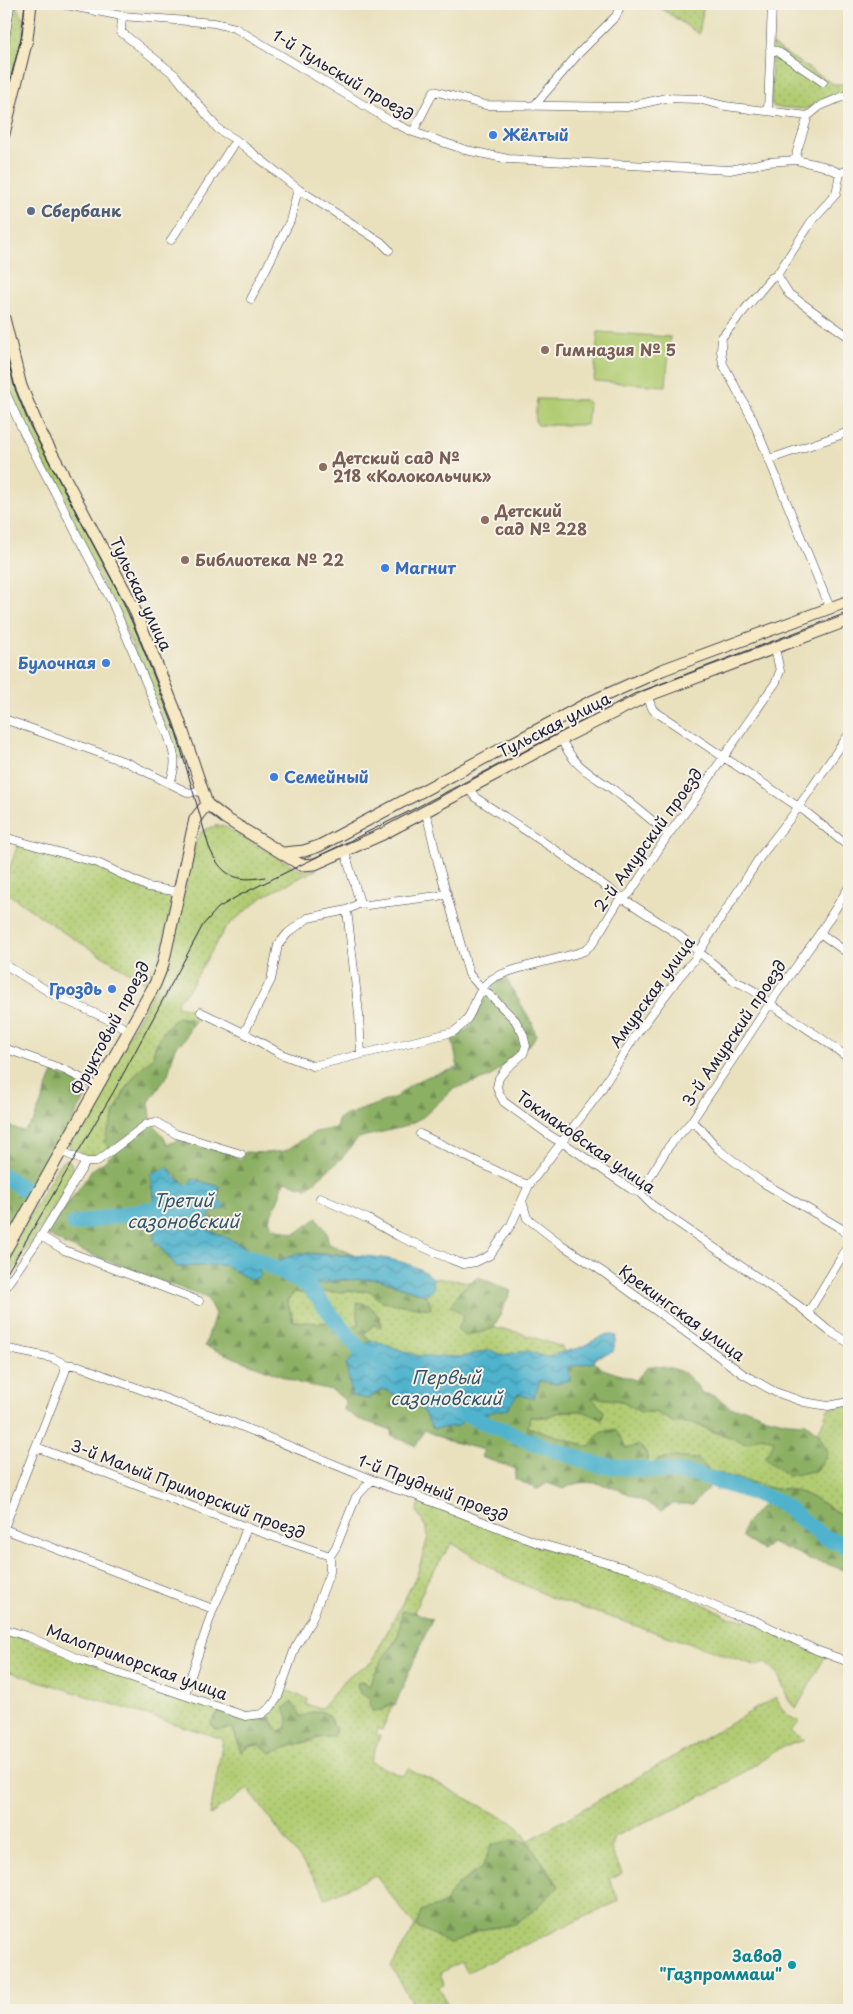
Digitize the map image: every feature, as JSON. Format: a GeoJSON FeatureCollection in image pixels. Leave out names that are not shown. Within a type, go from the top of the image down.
{"type":"FeatureCollection","features":[{"type":"Feature","properties":{"kind":"street"},"geometry":{"type":"LineString","coordinates":[[4,46],[10,6],[14,4]]}},
{"type":"Feature","properties":{"kind":"street"},"geometry":{"type":"LineString","coordinates":[[4,134],[27,39],[31,4]]}},
{"type":"Feature","properties":{"kind":"street","name":"1-й Тульский проезд"},"geometry":{"type":"LineString","coordinates":[[61,4],[122,16],[214,23],[235,28],[392,122],[413,132],[466,150],[508,159],[730,170],[768,162],[796,160],[823,166],[840,173]]}},
{"type":"Feature","properties":{"kind":"street"},"geometry":{"type":"LineString","coordinates":[[534,106],[579,53],[616,16],[621,4]]}},
{"type":"Feature","properties":{"kind":"street"},"geometry":{"type":"LineString","coordinates":[[768,111],[772,4]]}},
{"type":"Feature","properties":{"kind":"street"},"geometry":{"type":"LineString","coordinates":[[122,16],[121,32],[175,75],[218,129],[236,140],[298,189],[381,242],[389,250]]}},
{"type":"Feature","properties":{"kind":"street"},"geometry":{"type":"LineString","coordinates":[[770,50],[777,51],[823,82]]}},
{"type":"Feature","properties":{"kind":"street"},"geometry":{"type":"LineString","coordinates":[[413,132],[434,91],[485,105],[627,107],[666,98],[674,98],[698,99],[725,106],[808,116]]}},
{"type":"Feature","properties":{"kind":"street"},"geometry":{"type":"LineString","coordinates":[[796,160],[808,116],[820,106],[849,94]]}},
{"type":"Feature","properties":{"kind":"street"},"geometry":{"type":"LineString","coordinates":[[171,240],[236,140]]}},
{"type":"Feature","properties":{"kind":"street"},"geometry":{"type":"LineString","coordinates":[[830,608],[770,459],[752,418],[723,364],[721,351],[722,337],[771,278],[777,275],[813,219],[836,194],[840,173],[849,170]]}},
{"type":"Feature","properties":{"kind":"street"},"geometry":{"type":"LineString","coordinates":[[251,299],[290,221],[298,189]]}},
{"type":"Feature","properties":{"kind":"street"},"geometry":{"type":"LineString","coordinates":[[777,275],[789,294],[849,337]]}},
{"type":"Feature","properties":{"kind":"street","name":"Тульская улица"},"geometry":{"type":"LineString","coordinates":[[4,318],[26,400],[39,429],[134,608],[179,720],[207,804],[225,818],[296,863],[304,866],[316,864],[345,852],[560,739],[647,696],[849,620]]}},
{"type":"Feature","properties":{"kind":"street"},"geometry":{"type":"LineString","coordinates":[[4,389],[6,402],[112,602],[168,735],[175,758],[174,771],[170,782]]}},
{"type":"Feature","properties":{"kind":"street"},"geometry":{"type":"LineString","coordinates":[[770,459],[849,432]]}},
{"type":"Feature","properties":{"kind":"street","name":"Тульская улица"},"geometry":{"type":"LineString","coordinates":[[284,854],[304,851],[327,842],[588,703],[637,681],[849,601]]}},
{"type":"Feature","properties":{"kind":"street","name":"2-й Амурский проезд"},"geometry":{"type":"LineString","coordinates":[[482,989],[495,976],[584,951],[592,943],[618,902],[630,893],[668,835],[696,798],[776,682],[780,671],[775,648]]}},
{"type":"Feature","properties":{"kind":"street"},"geometry":{"type":"LineString","coordinates":[[647,696],[654,710],[659,714],[798,806],[826,826],[849,847]]}},
{"type":"Feature","properties":{"kind":"street"},"geometry":{"type":"LineString","coordinates":[[4,719],[128,763],[189,793],[202,790]]}},
{"type":"Feature","properties":{"kind":"street","name":"Амурская улица"},"geometry":{"type":"LineString","coordinates":[[320,1198],[368,1218],[398,1236],[463,1264],[476,1262],[490,1255],[501,1240],[529,1185],[597,1096],[634,1039],[698,952],[760,857],[849,734]]}},
{"type":"Feature","properties":{"kind":"street"},"geometry":{"type":"LineString","coordinates":[[560,739],[578,766],[614,791],[668,835]]}},
{"type":"Feature","properties":{"kind":"street"},"geometry":{"type":"LineString","coordinates":[[468,788],[476,798],[676,933],[734,981],[745,985],[835,1046],[849,1059]]}},
{"type":"Feature","properties":{"kind":"street","name":"Фруктовый проезд"},"geometry":{"type":"LineString","coordinates":[[4,1253],[154,984],[163,964],[195,819],[207,804]]}},
{"type":"Feature","properties":{"kind":"street","name":"Токмаковская улица"},"geometry":{"type":"LineString","coordinates":[[424,811],[469,974],[515,1020],[523,1034],[526,1046],[523,1054],[498,1078],[497,1087],[504,1102],[631,1189],[640,1193],[652,1205],[808,1313],[829,1331],[849,1343]]}},
{"type":"Feature","properties":{"kind":"street"},"geometry":{"type":"LineString","coordinates":[[4,837],[98,863],[148,887],[180,892]]}},
{"type":"Feature","properties":{"kind":"street"},"geometry":{"type":"LineString","coordinates":[[345,852],[360,903]]}},
{"type":"Feature","properties":{"kind":"street","name":"3-й Амурский проезд"},"geometry":{"type":"LineString","coordinates":[[640,1193],[669,1146],[691,1122],[770,1003],[820,933],[849,887]]}},
{"type":"Feature","properties":{"kind":"street"},"geometry":{"type":"LineString","coordinates":[[244,1033],[271,980],[274,958],[282,940],[295,926],[308,918],[347,910],[360,903],[366,905],[438,896],[447,893]]}},
{"type":"Feature","properties":{"kind":"street"},"geometry":{"type":"LineString","coordinates":[[347,910],[359,1014],[361,1054]]}},
{"type":"Feature","properties":{"kind":"street"},"geometry":{"type":"LineString","coordinates":[[820,933],[849,954]]}},
{"type":"Feature","properties":{"kind":"street"},"geometry":{"type":"LineString","coordinates":[[4,964],[54,996],[114,1022],[129,1031]]}},
{"type":"Feature","properties":{"kind":"street"},"geometry":{"type":"LineString","coordinates":[[201,1012],[281,1054],[308,1065],[330,1062],[453,1032],[465,1024],[482,989]]}},
{"type":"Feature","properties":{"kind":"street"},"geometry":{"type":"LineString","coordinates":[[4,1048],[65,1070],[98,1087]]}},
{"type":"Feature","properties":{"kind":"street"},"geometry":{"type":"LineString","coordinates":[[62,1151],[86,1162],[96,1162],[147,1124],[156,1122],[176,1134],[241,1154]]}},
{"type":"Feature","properties":{"kind":"street"},"geometry":{"type":"LineString","coordinates":[[691,1122],[700,1128],[719,1150],[762,1182],[842,1229],[849,1239],[847,1248],[808,1313]]}},
{"type":"Feature","properties":{"kind":"street"},"geometry":{"type":"LineString","coordinates":[[420,1134],[529,1185]]}},
{"type":"Feature","properties":{"kind":"street"},"geometry":{"type":"LineString","coordinates":[[4,1289],[41,1236],[86,1162]]}},
{"type":"Feature","properties":{"kind":"street","name":"Крекингская улица"},"geometry":{"type":"LineString","coordinates":[[522,1201],[527,1218],[743,1374],[775,1392],[804,1402],[828,1406],[849,1402]]}},
{"type":"Feature","properties":{"kind":"street"},"geometry":{"type":"LineString","coordinates":[[41,1236],[64,1250],[199,1301]]}},
{"type":"Feature","properties":{"kind":"street","name":"1-й Прудный проезд"},"geometry":{"type":"LineString","coordinates":[[4,1348],[79,1366],[226,1420],[372,1480],[538,1543],[632,1570],[732,1614],[754,1620],[816,1650],[849,1662]]}},
{"type":"Feature","properties":{"kind":"street"},"geometry":{"type":"LineString","coordinates":[[65,1364],[64,1372],[36,1448],[4,1528],[213,1609]]}},
{"type":"Feature","properties":{"kind":"street","name":"3-й Малый Приморский проезд"},"geometry":{"type":"LineString","coordinates":[[36,1448],[330,1556]]}},
{"type":"Feature","properties":{"kind":"street"},"geometry":{"type":"LineString","coordinates":[[330,1556],[336,1547],[356,1497],[372,1480]]}},
{"type":"Feature","properties":{"kind":"street"},"geometry":{"type":"LineString","coordinates":[[185,1694],[213,1609],[232,1568],[247,1527]]}},
{"type":"Feature","properties":{"kind":"street","name":"Малоприморская улица"},"geometry":{"type":"LineString","coordinates":[[4,1629],[29,1637],[81,1660],[245,1716],[262,1714],[270,1708],[278,1697],[295,1648],[312,1618],[330,1572],[330,1556]]}},
{"type":"Feature","properties":{"kind":"green space"},"geometry":{"type":"Polygon","coordinates":[[[655,4],[704,4],[699,34],[655,4]]]}},
{"type":"Feature","properties":{"kind":"green space"},"geometry":{"type":"Polygon","coordinates":[[[16,7],[22,17],[24,37],[4,117],[4,62],[13,9],[16,7]]]}},
{"type":"Feature","properties":{"kind":"green space"},"geometry":{"type":"Polygon","coordinates":[[[772,45],[833,84],[849,84],[849,92],[804,109],[774,107],[771,103],[772,45]]]}},
{"type":"Feature","properties":{"kind":"green space"},"geometry":{"type":"Polygon","coordinates":[[[598,332],[670,337],[666,386],[594,381],[598,332]]]}},
{"type":"Feature","properties":{"kind":"green space"},"geometry":{"type":"Polygon","coordinates":[[[4,337],[8,355],[102,551],[146,651],[185,752],[184,757],[181,759],[177,757],[129,637],[12,402],[4,377],[4,337]]]}},
{"type":"Feature","properties":{"kind":"green space"},"geometry":{"type":"Polygon","coordinates":[[[537,399],[586,400],[589,403],[587,425],[538,425],[535,421],[537,399]]]}},
{"type":"Feature","properties":{"kind":"green space"},"geometry":{"type":"Polygon","coordinates":[[[218,825],[225,827],[300,870],[317,869],[264,896],[224,930],[188,991],[178,1000],[177,1007],[183,1007],[201,1014],[191,1026],[190,1019],[155,1046],[153,1058],[143,1066],[128,1085],[105,1141],[110,1148],[91,1157],[77,1154],[71,1151],[69,1145],[168,964],[196,840],[202,831],[218,825]]]}},
{"type":"Feature","properties":{"kind":"green space"},"geometry":{"type":"Polygon","coordinates":[[[18,844],[97,867],[146,890],[167,895],[171,898],[172,904],[158,964],[148,984],[63,932],[4,891],[4,885],[18,844]]]}},
{"type":"Feature","properties":{"kind":"green space"},"geometry":{"type":"Polygon","coordinates":[[[505,977],[532,1023],[536,1035],[532,1042],[490,1077],[453,1089],[423,1117],[403,1127],[358,1138],[341,1159],[307,1188],[286,1181],[281,1187],[280,1195],[269,1220],[273,1227],[295,1234],[317,1218],[326,1231],[329,1244],[356,1255],[301,1253],[280,1260],[276,1270],[325,1283],[339,1280],[378,1279],[425,1295],[429,1299],[431,1309],[382,1302],[370,1291],[320,1292],[311,1295],[295,1292],[287,1301],[293,1321],[323,1323],[339,1320],[351,1327],[360,1324],[357,1316],[357,1302],[367,1305],[374,1310],[379,1317],[382,1327],[373,1325],[364,1335],[370,1340],[346,1364],[368,1399],[383,1389],[420,1406],[465,1414],[487,1413],[540,1381],[556,1384],[570,1380],[568,1367],[594,1362],[603,1369],[635,1380],[649,1366],[666,1367],[680,1371],[691,1379],[702,1393],[715,1396],[731,1408],[747,1409],[767,1417],[788,1422],[806,1423],[818,1433],[828,1452],[818,1470],[788,1476],[764,1458],[775,1441],[762,1436],[746,1443],[693,1423],[675,1423],[655,1412],[640,1412],[621,1401],[591,1397],[604,1411],[602,1420],[583,1411],[563,1411],[546,1417],[530,1417],[528,1427],[590,1447],[599,1433],[615,1429],[626,1449],[639,1445],[646,1452],[648,1464],[652,1465],[657,1460],[675,1457],[698,1459],[710,1471],[775,1489],[794,1490],[804,1494],[849,1519],[849,1572],[809,1560],[800,1554],[771,1543],[762,1550],[742,1537],[745,1524],[765,1502],[713,1483],[693,1504],[673,1504],[661,1511],[626,1493],[600,1484],[588,1482],[575,1484],[564,1489],[547,1483],[538,1489],[515,1479],[516,1469],[481,1457],[484,1450],[449,1441],[424,1430],[416,1446],[391,1435],[392,1430],[358,1419],[344,1410],[345,1400],[332,1390],[299,1383],[205,1346],[215,1314],[207,1298],[63,1244],[46,1234],[93,1169],[104,1162],[117,1149],[110,1148],[104,1142],[122,1095],[135,1075],[153,1058],[161,1035],[177,1017],[190,1019],[191,1026],[184,1040],[175,1047],[168,1075],[149,1102],[152,1124],[162,1134],[167,1144],[182,1139],[226,1151],[240,1160],[245,1152],[285,1151],[315,1132],[336,1128],[339,1118],[396,1097],[412,1084],[429,1076],[458,1068],[452,1037],[468,1029],[493,986],[505,977]],[[168,1167],[151,1174],[156,1208],[154,1240],[177,1267],[224,1265],[251,1280],[246,1247],[204,1228],[211,1212],[168,1167]]]}},
{"type":"Feature","properties":{"kind":"green space"},"geometry":{"type":"Polygon","coordinates":[[[53,1073],[80,1082],[86,1086],[85,1098],[4,1244],[4,1124],[23,1131],[34,1120],[53,1073]]]}},
{"type":"Feature","properties":{"kind":"green space"},"geometry":{"type":"Polygon","coordinates":[[[65,1160],[70,1161],[74,1169],[71,1182],[4,1284],[4,1262],[60,1163],[65,1160]]]}},
{"type":"Feature","properties":{"kind":"green space"},"geometry":{"type":"Polygon","coordinates":[[[479,1277],[511,1291],[494,1328],[464,1335],[457,1329],[464,1316],[450,1306],[462,1289],[479,1277]]]}},
{"type":"Feature","properties":{"kind":"green space"},"geometry":{"type":"Polygon","coordinates":[[[433,1278],[470,1282],[459,1292],[464,1316],[479,1333],[494,1328],[517,1332],[562,1347],[564,1352],[545,1357],[528,1351],[503,1355],[490,1350],[462,1357],[419,1356],[370,1340],[364,1335],[373,1325],[382,1326],[379,1315],[351,1327],[339,1320],[323,1323],[294,1321],[287,1301],[295,1292],[311,1295],[320,1292],[370,1291],[383,1302],[430,1309],[429,1299],[425,1295],[434,1289],[433,1278]]]}},
{"type":"Feature","properties":{"kind":"green space"},"geometry":{"type":"Polygon","coordinates":[[[590,1397],[621,1401],[640,1412],[655,1412],[675,1423],[693,1423],[721,1435],[762,1436],[775,1441],[828,1452],[818,1433],[828,1409],[849,1405],[849,1519],[804,1494],[784,1489],[775,1490],[710,1471],[698,1459],[652,1465],[647,1464],[646,1452],[626,1449],[622,1439],[590,1447],[528,1427],[530,1417],[546,1417],[563,1411],[583,1411],[602,1420],[590,1397]]]}},
{"type":"Feature","properties":{"kind":"green space"},"geometry":{"type":"Polygon","coordinates":[[[423,1502],[537,1546],[629,1575],[706,1605],[727,1617],[746,1620],[796,1641],[804,1649],[826,1655],[796,1709],[789,1701],[777,1672],[765,1662],[758,1666],[552,1598],[503,1575],[452,1543],[427,1581],[414,1612],[402,1611],[398,1635],[371,1680],[370,1694],[382,1710],[393,1704],[382,1730],[378,1729],[376,1734],[380,1736],[370,1762],[402,1776],[409,1768],[413,1772],[517,1825],[528,1841],[776,1697],[785,1712],[800,1722],[791,1731],[805,1740],[782,1747],[719,1788],[615,1836],[611,1849],[622,1873],[609,1879],[619,1901],[467,1972],[460,1962],[440,1973],[444,1985],[439,1987],[450,2010],[417,2010],[391,1967],[415,1926],[375,1875],[325,1899],[321,1887],[248,1789],[210,1815],[223,1739],[4,1670],[4,1632],[220,1710],[217,1730],[233,1728],[241,1752],[255,1745],[295,1744],[333,1737],[312,1712],[301,1717],[288,1718],[287,1728],[278,1731],[270,1717],[264,1717],[276,1705],[285,1690],[308,1699],[306,1705],[322,1708],[351,1674],[371,1663],[417,1575],[428,1537],[427,1530],[417,1511],[419,1504],[423,1502]],[[528,1842],[491,1845],[483,1867],[457,1885],[444,1904],[421,1911],[451,1944],[479,1930],[515,1924],[540,1905],[559,1886],[528,1842]]]}},
{"type":"Feature","properties":{"kind":"green space"},"geometry":{"type":"Polygon","coordinates":[[[402,1611],[414,1612],[432,1619],[395,1705],[391,1704],[382,1710],[372,1711],[369,1703],[370,1697],[364,1696],[359,1692],[357,1683],[363,1681],[369,1686],[384,1656],[393,1646],[399,1633],[402,1611]]]}},
{"type":"Feature","properties":{"kind":"green space"},"geometry":{"type":"Polygon","coordinates":[[[291,1702],[301,1717],[319,1711],[326,1714],[336,1730],[333,1737],[319,1737],[271,1753],[259,1744],[248,1746],[241,1752],[233,1728],[217,1730],[210,1723],[220,1710],[253,1720],[270,1717],[278,1731],[287,1728],[288,1718],[284,1708],[291,1702]]]}},
{"type":"Feature","properties":{"kind":"green space"},"geometry":{"type":"Polygon","coordinates":[[[511,1840],[528,1842],[559,1886],[540,1905],[515,1924],[479,1930],[451,1944],[416,1926],[421,1911],[444,1904],[457,1885],[483,1867],[491,1845],[511,1840]]]}},
{"type":"Feature","properties":{"kind":"water","name":"Третий сазоновский"},"geometry":{"type":"Polygon","coordinates":[[[168,1167],[175,1177],[187,1185],[193,1179],[220,1187],[218,1198],[226,1208],[211,1212],[204,1228],[240,1244],[246,1249],[257,1265],[261,1276],[251,1280],[224,1265],[177,1267],[154,1240],[156,1208],[151,1174],[168,1167]]]}},
{"type":"Feature","properties":{"kind":"water"},"geometry":{"type":"Polygon","coordinates":[[[301,1253],[370,1256],[404,1263],[419,1269],[433,1278],[434,1289],[425,1295],[378,1279],[339,1280],[308,1286],[296,1285],[282,1280],[276,1270],[280,1260],[301,1253]]]}},
{"type":"Feature","properties":{"kind":"water","name":"Первый сазоновский"},"geometry":{"type":"Polygon","coordinates":[[[607,1334],[616,1336],[613,1352],[596,1357],[594,1362],[568,1367],[570,1380],[556,1384],[540,1381],[533,1399],[518,1394],[507,1409],[487,1413],[465,1414],[459,1426],[433,1429],[420,1406],[383,1389],[368,1399],[352,1396],[346,1364],[370,1340],[419,1356],[462,1357],[490,1350],[503,1355],[528,1351],[545,1357],[579,1348],[607,1334]]]}},
{"type":"Feature","properties":{"kind":"waterway"},"geometry":{"type":"LineString","coordinates":[[4,1176],[28,1192]]}},
{"type":"Feature","properties":{"kind":"waterway"},"geometry":{"type":"LineString","coordinates":[[74,1224],[156,1208],[172,1222]]}},
{"type":"Feature","properties":{"kind":"waterway"},"geometry":{"type":"LineString","coordinates":[[236,1254],[256,1259],[308,1286],[360,1350],[377,1363]]}},
{"type":"Feature","properties":{"kind":"waterway"},"geometry":{"type":"LineString","coordinates":[[445,1403],[465,1414],[529,1441],[598,1465],[695,1474],[778,1501],[824,1537],[849,1547]]}},
{"type":"Feature","properties":{"kind":"tram line"},"geometry":{"type":"LineString","coordinates":[[4,103],[22,35],[25,4]]}},
{"type":"Feature","properties":{"kind":"tram line"},"geometry":{"type":"LineString","coordinates":[[4,344],[15,389],[30,426],[121,597],[138,636],[176,732],[209,847],[219,864],[230,875],[245,879],[265,877]]}},
{"type":"Feature","properties":{"kind":"tram line"},"geometry":{"type":"LineString","coordinates":[[4,1278],[114,1091],[203,925],[218,908],[238,896],[404,814],[634,694],[849,612]]}},
{"type":"Feature","properties":{"kind":"place","name":"Жёлтый"},"geometry":{"type":"Point","coordinates":[493,135]}},
{"type":"Feature","properties":{"kind":"place","name":"Сбербанк"},"geometry":{"type":"Point","coordinates":[31,211]}},
{"type":"Feature","properties":{"kind":"place","name":"Гимназия № 5"},"geometry":{"type":"Point","coordinates":[545,350]}},
{"type":"Feature","properties":{"kind":"place","name":"Детский сад № 218 «Колокольчик»"},"geometry":{"type":"Point","coordinates":[323,467]}},
{"type":"Feature","properties":{"kind":"place","name":"Детский сад № 228"},"geometry":{"type":"Point","coordinates":[485,520]}},
{"type":"Feature","properties":{"kind":"place","name":"Библиотека № 22"},"geometry":{"type":"Point","coordinates":[185,560]}},
{"type":"Feature","properties":{"kind":"place","name":"Магнит"},"geometry":{"type":"Point","coordinates":[385,568]}},
{"type":"Feature","properties":{"kind":"place","name":"Булочная"},"geometry":{"type":"Point","coordinates":[106,663]}},
{"type":"Feature","properties":{"kind":"place","name":"Семейный"},"geometry":{"type":"Point","coordinates":[274,777]}},
{"type":"Feature","properties":{"kind":"place","name":"Гроздь"},"geometry":{"type":"Point","coordinates":[112,989]}},
{"type":"Feature","properties":{"kind":"place","name":"Завод \"Газпроммаш\""},"geometry":{"type":"Point","coordinates":[792,1965]}}]}
